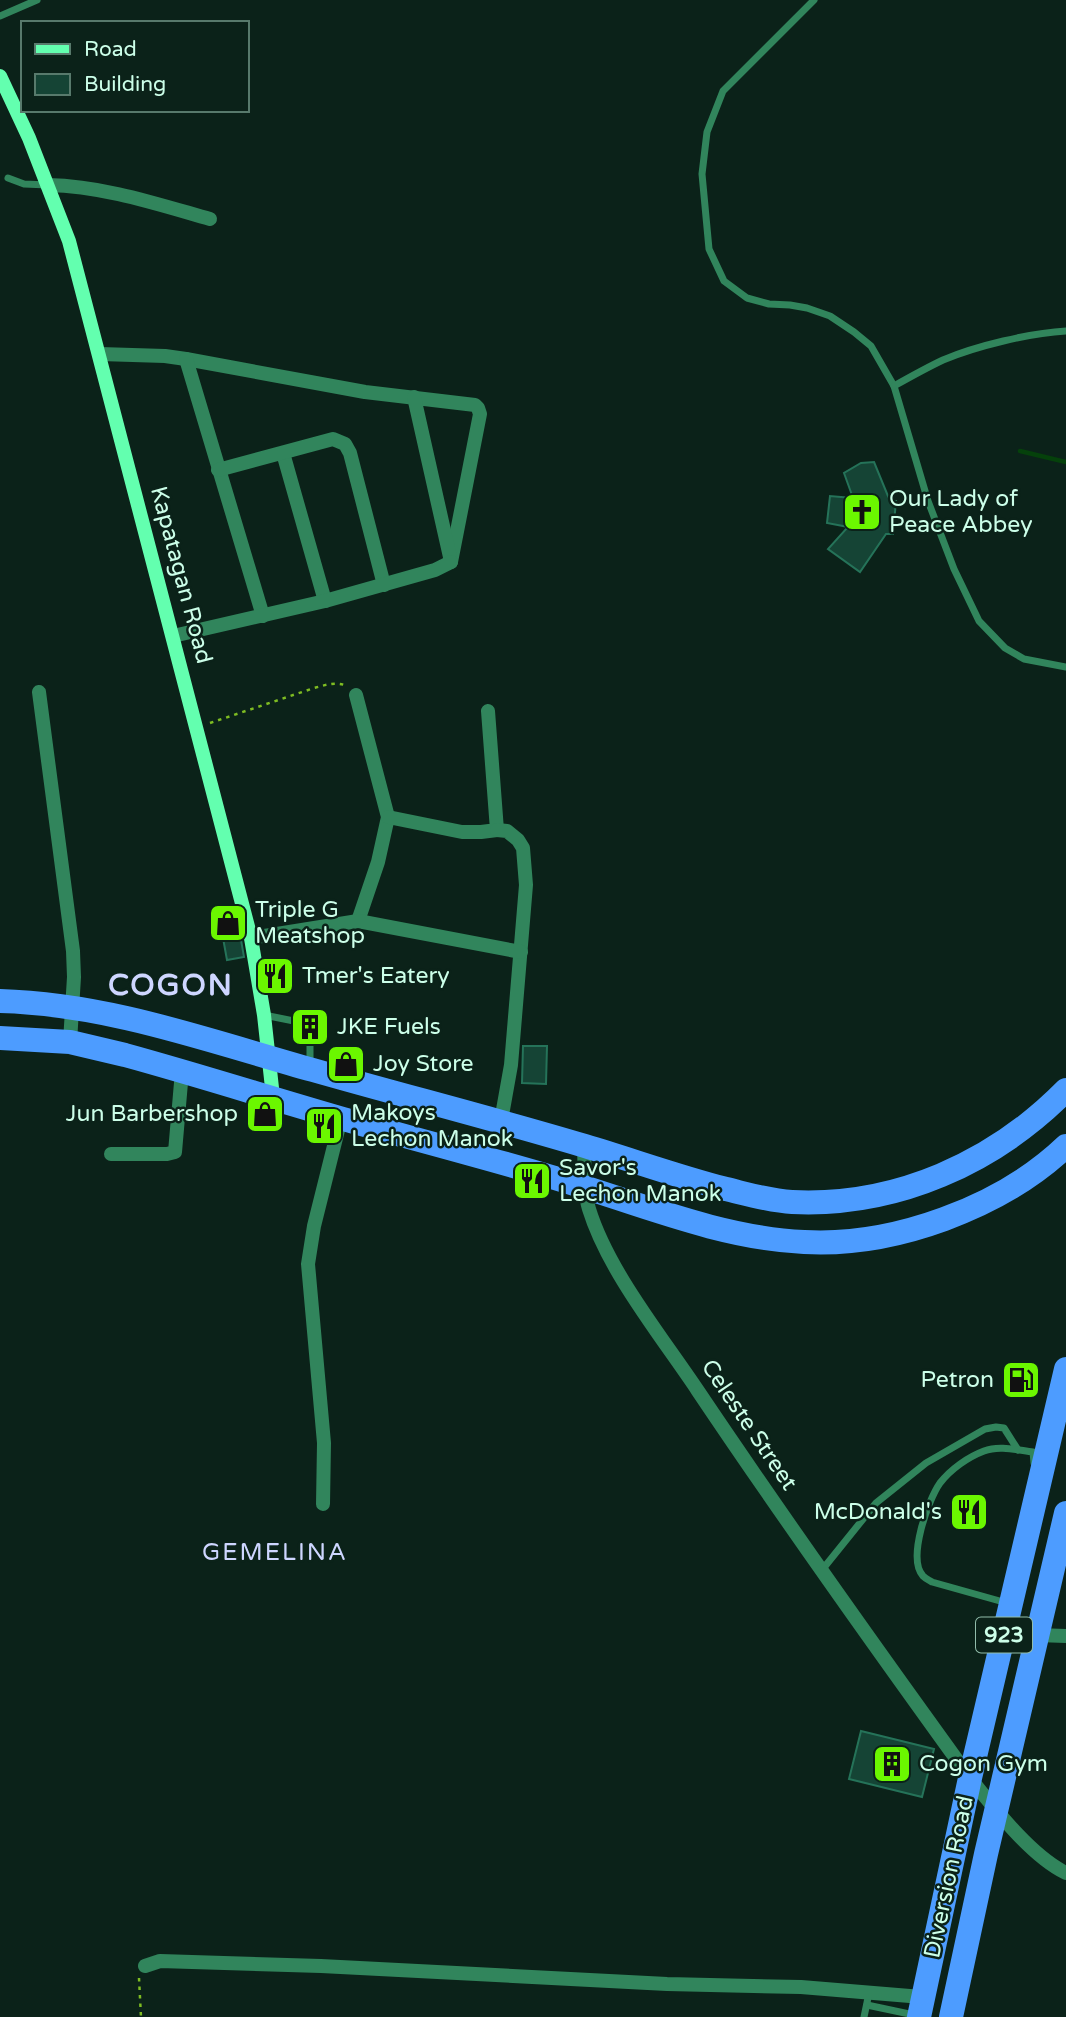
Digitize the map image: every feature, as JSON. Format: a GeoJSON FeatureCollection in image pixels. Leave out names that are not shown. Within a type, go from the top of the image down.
{"type":"FeatureCollection","features":[{"type":"Feature","properties":{"kind":"highway"},"geometry":{"type":"LineString","coordinates":[[0,1001],[45,1003],[137,1020],[501,1121],[705,1184],[791,1202],[861,1198],[927,1181],[981,1157],[1027,1126],[1066,1090]]}},
{"type":"Feature","properties":{"kind":"highway"},"geometry":{"type":"LineString","coordinates":[[0,1038],[70,1042],[182,1071],[586,1187],[661,1212],[729,1230],[784,1240],[839,1241],[900,1232],[959,1213],[1009,1188],[1063,1149]]}},
{"type":"Feature","properties":{"kind":"highway","name":"Diversion Road"},"geometry":{"type":"LineString","coordinates":[[910,2012],[970,1778],[1066,1369]]}},
{"type":"Feature","properties":{"kind":"highway","name":"Diversion Road"},"geometry":{"type":"LineString","coordinates":[[951,2017],[1066,1513]]}},
{"type":"Feature","properties":{"kind":"main road","name":"Kapatagan Road"},"geometry":{"type":"LineString","coordinates":[[0,76],[48,185],[69,241],[100,355],[251,938],[264,1015],[273,1097]]}},
{"type":"Feature","properties":{"kind":"street"},"geometry":{"type":"LineString","coordinates":[[48,185],[76,186],[126,196],[210,219]]}},
{"type":"Feature","properties":{"kind":"street"},"geometry":{"type":"LineString","coordinates":[[100,355],[165,356],[365,391],[475,405],[480,414],[451,562]]}},
{"type":"Feature","properties":{"kind":"street"},"geometry":{"type":"LineString","coordinates":[[186,359],[263,616]]}},
{"type":"Feature","properties":{"kind":"street"},"geometry":{"type":"LineString","coordinates":[[414,397],[451,562]]}},
{"type":"Feature","properties":{"kind":"street"},"geometry":{"type":"LineString","coordinates":[[218,470],[333,439],[345,444],[350,453],[384,585]]}},
{"type":"Feature","properties":{"kind":"street"},"geometry":{"type":"LineString","coordinates":[[283,453],[325,601]]}},
{"type":"Feature","properties":{"kind":"street"},"geometry":{"type":"LineString","coordinates":[[173,636],[325,601],[435,570],[451,562]]}},
{"type":"Feature","properties":{"kind":"street"},"geometry":{"type":"LineString","coordinates":[[38,692],[73,951],[70,1042]]}},
{"type":"Feature","properties":{"kind":"street"},"geometry":{"type":"LineString","coordinates":[[356,695],[388,817],[378,862],[358,921]]}},
{"type":"Feature","properties":{"kind":"street"},"geometry":{"type":"LineString","coordinates":[[488,711],[497,830]]}},
{"type":"Feature","properties":{"kind":"street"},"geometry":{"type":"LineString","coordinates":[[388,817],[462,832],[508,831],[518,839],[523,848],[526,885],[521,952],[511,1065],[501,1121]]}},
{"type":"Feature","properties":{"kind":"street"},"geometry":{"type":"LineString","coordinates":[[251,938],[358,921],[521,952]]}},
{"type":"Feature","properties":{"kind":"street"},"geometry":{"type":"LineString","coordinates":[[111,1154],[176,1152],[182,1071]]}},
{"type":"Feature","properties":{"kind":"street"},"geometry":{"type":"LineString","coordinates":[[323,1504],[324,1443],[308,1264],[314,1226],[341,1118]]}},
{"type":"Feature","properties":{"kind":"street","name":"Celeste Street"},"geometry":{"type":"LineString","coordinates":[[584,1145],[589,1207],[621,1278],[733,1443],[970,1778],[996,1811],[1043,1859],[1066,1872]]}},
{"type":"Feature","properties":{"kind":"street"},"geometry":{"type":"LineString","coordinates":[[1037,1635],[1066,1636]]}},
{"type":"Feature","properties":{"kind":"street"},"geometry":{"type":"LineString","coordinates":[[145,1966],[160,1961],[321,1966],[667,1984],[801,1987],[868,1999],[910,2012]]}},
{"type":"Feature","properties":{"kind":"lane"},"geometry":{"type":"LineString","coordinates":[[0,16],[37,0]]}},
{"type":"Feature","properties":{"kind":"lane"},"geometry":{"type":"LineString","coordinates":[[814,0],[723,91],[707,132],[702,174],[709,249],[724,281],[747,298],[790,304],[830,316],[871,346],[894,386],[928,501],[954,569],[979,621],[1005,648],[1024,659],[1066,667]]}},
{"type":"Feature","properties":{"kind":"lane"},"geometry":{"type":"LineString","coordinates":[[8,178],[24,184],[48,185]]}},
{"type":"Feature","properties":{"kind":"lane"},"geometry":{"type":"LineString","coordinates":[[894,386],[941,361],[987,345],[1066,331]]}},
{"type":"Feature","properties":{"kind":"lane"},"geometry":{"type":"LineString","coordinates":[[264,1015],[299,1022]]}},
{"type":"Feature","properties":{"kind":"lane"},"geometry":{"type":"LineString","coordinates":[[310,1031],[310,1070]]}},
{"type":"Feature","properties":{"kind":"lane"},"geometry":{"type":"LineString","coordinates":[[822,1570],[876,1503],[926,1463],[985,1429],[996,1427],[1004,1428],[1018,1450]]}},
{"type":"Feature","properties":{"kind":"lane"},"geometry":{"type":"LineString","coordinates":[[1012,1604],[932,1582],[922,1575],[917,1563],[919,1536],[940,1483],[960,1464],[982,1452],[993,1448],[1033,1452],[1037,1492]]}},
{"type":"Feature","properties":{"kind":"lane"},"geometry":{"type":"LineString","coordinates":[[864,2017],[868,1999],[910,2012]]}},
{"type":"Feature","properties":{"kind":"path"},"geometry":{"type":"LineString","coordinates":[[197,727],[330,684],[345,685],[352,688],[356,695]]}},
{"type":"Feature","properties":{"kind":"path"},"geometry":{"type":"LineString","coordinates":[[141,2017],[139,1978],[145,1966]]}},
{"type":"Feature","properties":{"kind":"building","name":"Our Lady of Peace Abbey"},"geometry":{"type":"Polygon","coordinates":[[[874,462],[890,501],[896,501],[893,534],[886,534],[860,572],[828,549],[848,527],[827,523],[830,496],[853,498],[844,473],[861,463],[874,462]]]}},
{"type":"Feature","properties":{"kind":"building"},"geometry":{"type":"Polygon","coordinates":[[[240,934],[244,957],[227,960],[223,938],[240,934]]]}},
{"type":"Feature","properties":{"kind":"building","name":"JKE Fuels"},"geometry":{"type":"Polygon","coordinates":[[[303,1017],[320,1017],[321,1031],[316,1031],[314,1026],[309,1025],[304,1031],[299,1031],[305,1024],[303,1017]]]}},
{"type":"Feature","properties":{"kind":"building"},"geometry":{"type":"Polygon","coordinates":[[[523,1046],[547,1046],[546,1084],[522,1083],[523,1046]]]}},
{"type":"Feature","properties":{"kind":"building","name":"Cogon Gym"},"geometry":{"type":"Polygon","coordinates":[[[861,1731],[934,1749],[922,1797],[849,1779],[861,1731]]]}},
{"type":"Feature","properties":{"kind":"waterway"},"geometry":{"type":"LineString","coordinates":[[1020,451],[1066,462]]}},
{"type":"Feature","properties":{"kind":"place","name":"Our Lady of Peace Abbey"},"geometry":{"type":"Point","coordinates":[862,512]}},
{"type":"Feature","properties":{"kind":"place","name":"Triple G Meatshop"},"geometry":{"type":"Point","coordinates":[228,923]}},
{"type":"Feature","properties":{"kind":"place","name":"Tmer's Eatery"},"geometry":{"type":"Point","coordinates":[275,976]}},
{"type":"Feature","properties":{"kind":"place","name":"JKE Fuels"},"geometry":{"type":"Point","coordinates":[310,1027]}},
{"type":"Feature","properties":{"kind":"place","name":"Joy Store"},"geometry":{"type":"Point","coordinates":[346,1064]}},
{"type":"Feature","properties":{"kind":"place","name":"Jun Barbershop"},"geometry":{"type":"Point","coordinates":[265,1114]}},
{"type":"Feature","properties":{"kind":"place","name":"Makoys Lechon Manok"},"geometry":{"type":"Point","coordinates":[324,1126]}},
{"type":"Feature","properties":{"kind":"place","name":"Savor's Lechon Manok"},"geometry":{"type":"Point","coordinates":[532,1181]}},
{"type":"Feature","properties":{"kind":"place","name":"Petron"},"geometry":{"type":"Point","coordinates":[1021,1380]}},
{"type":"Feature","properties":{"kind":"place","name":"McDonald's"},"geometry":{"type":"Point","coordinates":[969,1512]}},
{"type":"Feature","properties":{"kind":"place","name":"Cogon Gym"},"geometry":{"type":"Point","coordinates":[892,1764]}},
{"type":"Feature","properties":{"kind":"district","name":"COGON"},"geometry":{"type":"Point","coordinates":[171,985]}},
{"type":"Feature","properties":{"kind":"district","name":"GEMELINA"},"geometry":{"type":"Point","coordinates":[275,1552]}}]}
